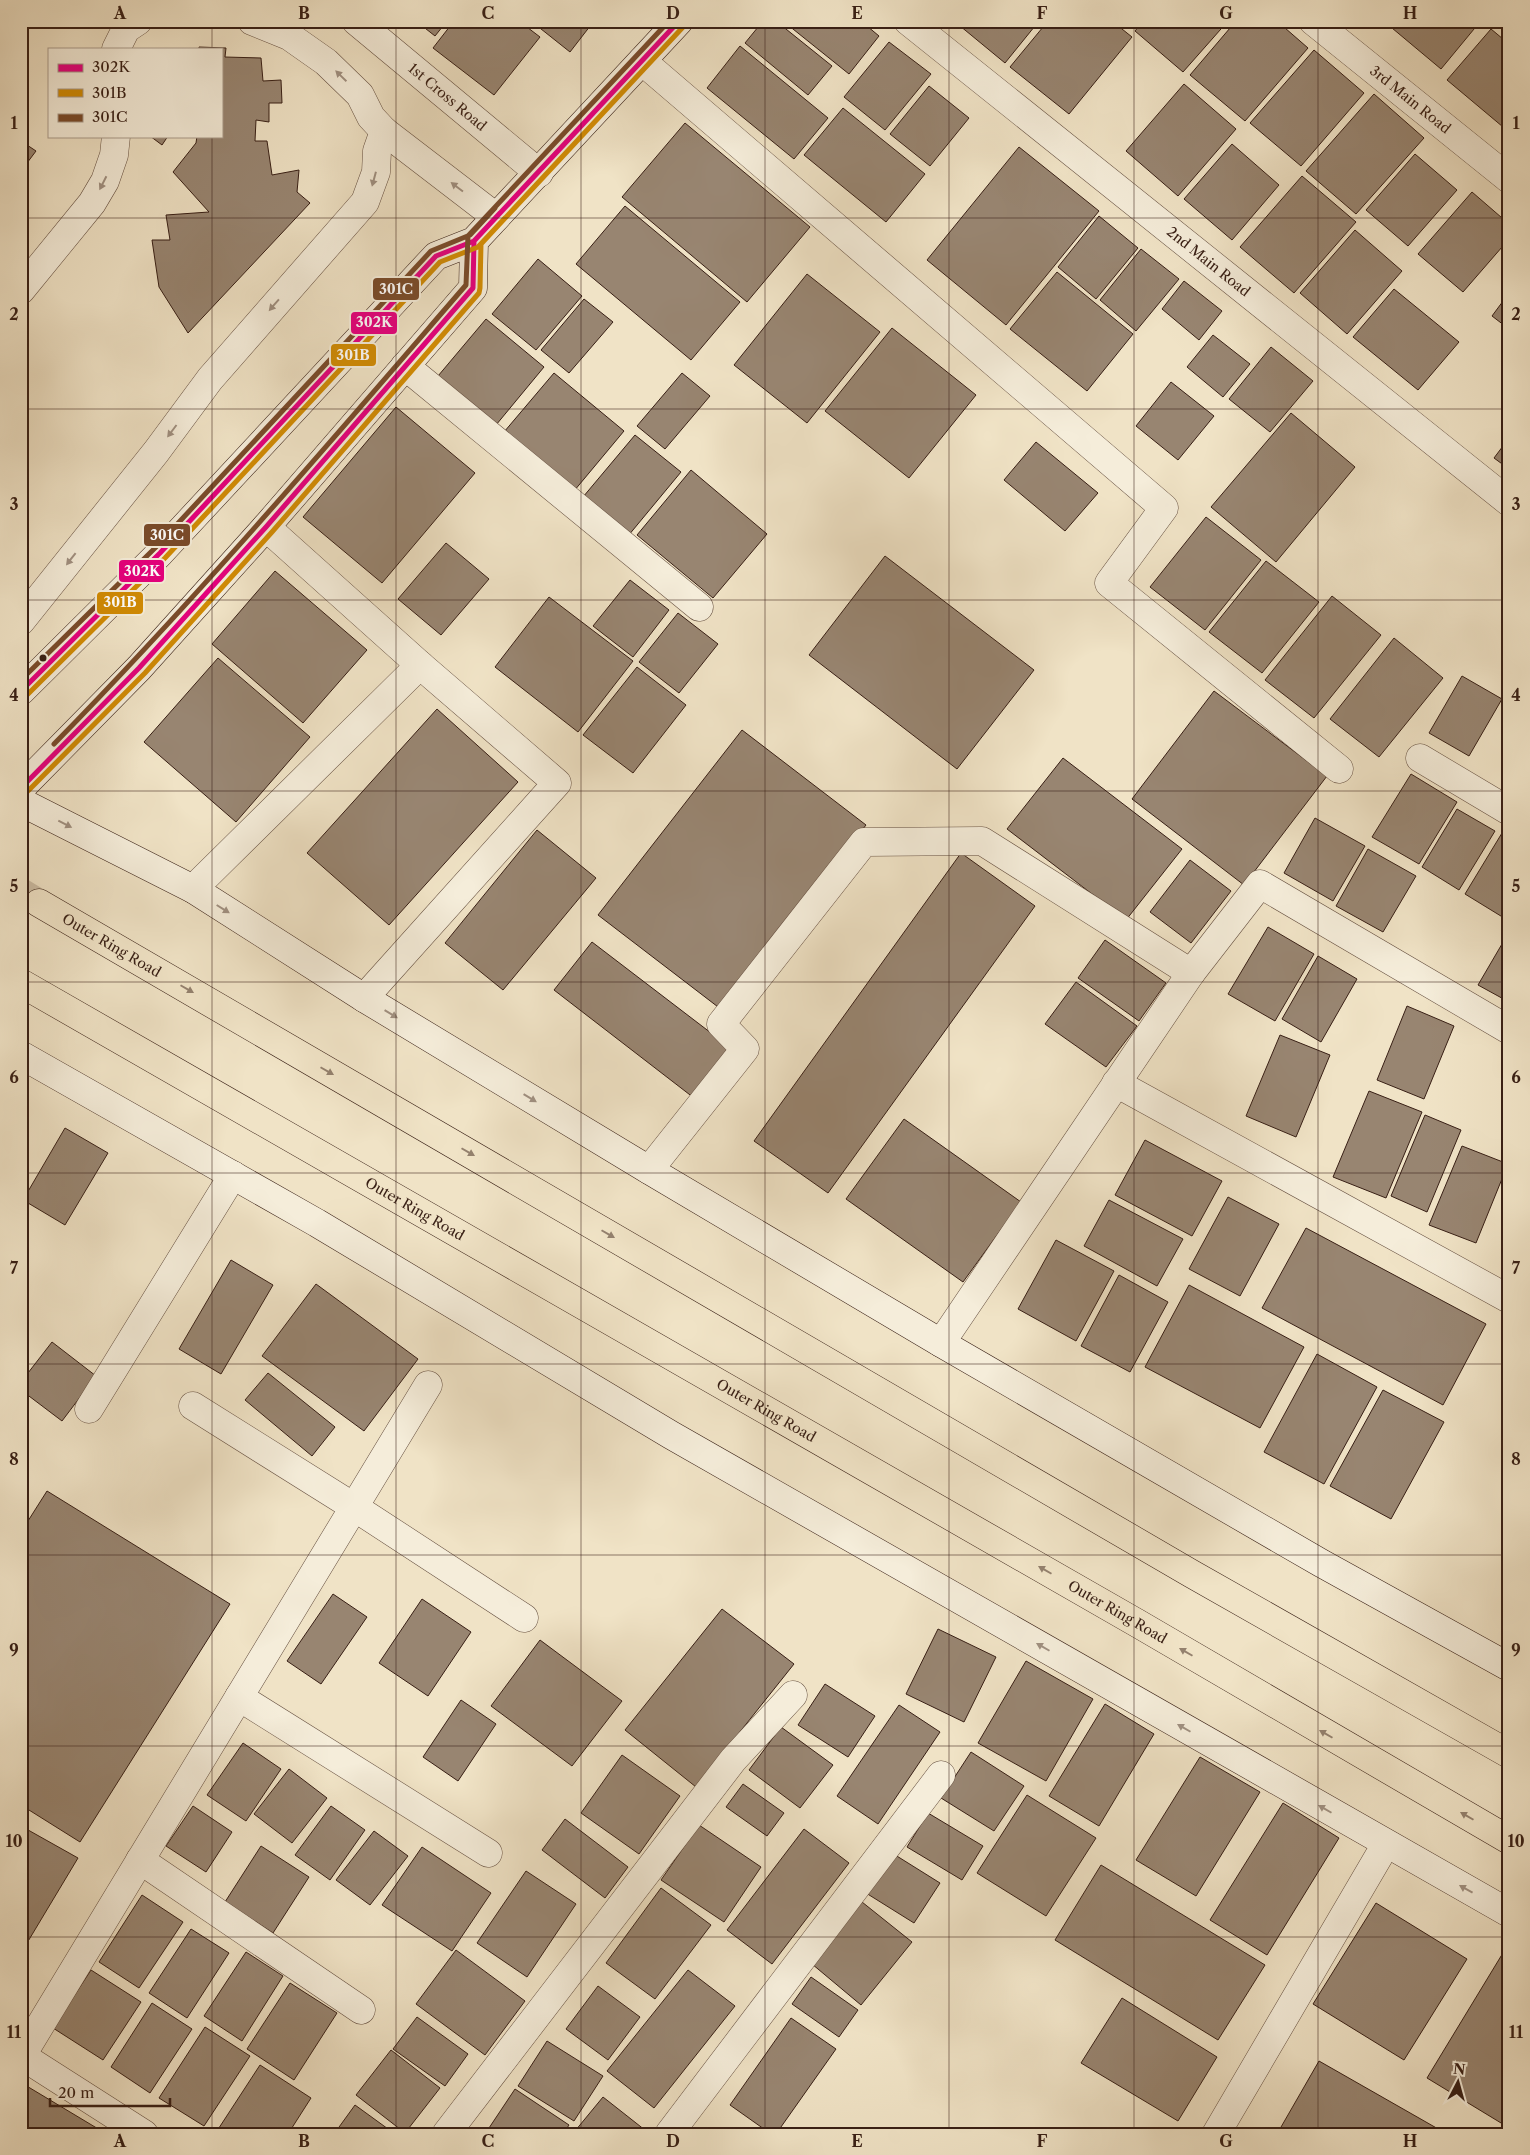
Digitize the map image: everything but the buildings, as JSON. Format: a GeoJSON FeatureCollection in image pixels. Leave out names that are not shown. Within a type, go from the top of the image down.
{"type":"FeatureCollection","features":[{"type":"Feature","properties":{"kind":"highway","name":"Outer Ring Road"},"geometry":{"type":"LineString","coordinates":[[39,903],[1192,1574],[1509,1754]]}},
{"type":"Feature","properties":{"kind":"highway","name":"Outer Ring Road"},"geometry":{"type":"LineString","coordinates":[[21,983],[1137,1623],[1509,1840]]}},
{"type":"Feature","properties":{"kind":"street"},"geometry":{"type":"LineString","coordinates":[[116,48],[126,29],[138,21]]}},
{"type":"Feature","properties":{"kind":"street"},"geometry":{"type":"LineString","coordinates":[[252,21],[289,36],[326,62],[360,96],[371,117],[384,132],[496,217]]}},
{"type":"Feature","properties":{"kind":"street","name":"1st Cross Road"},"geometry":{"type":"LineString","coordinates":[[356,21],[539,173]]}},
{"type":"Feature","properties":{"kind":"street"},"geometry":{"type":"LineString","coordinates":[[21,691],[160,553],[436,256],[474,241],[680,21]]}},
{"type":"Feature","properties":{"kind":"street","name":"2nd Main Road"},"geometry":{"type":"LineString","coordinates":[[908,21],[1509,502]]}},
{"type":"Feature","properties":{"kind":"street","name":"3rd Main Road"},"geometry":{"type":"LineString","coordinates":[[1313,21],[1509,178]]}},
{"type":"Feature","properties":{"kind":"street"},"geometry":{"type":"LineString","coordinates":[[642,62],[1164,508],[1109,583],[1340,769]]}},
{"type":"Feature","properties":{"kind":"street"},"geometry":{"type":"LineString","coordinates":[[21,621],[156,452],[210,379],[365,202],[376,172],[377,152],[384,132]]}},
{"type":"Feature","properties":{"kind":"street"},"geometry":{"type":"LineString","coordinates":[[21,290],[87,210],[105,181],[114,155],[116,138]]}},
{"type":"Feature","properties":{"kind":"street"},"geometry":{"type":"LineString","coordinates":[[21,788],[139,668],[266,527],[473,288],[474,241]]}},
{"type":"Feature","properties":{"kind":"street"},"geometry":{"type":"LineString","coordinates":[[405,366],[699,607]]}},
{"type":"Feature","properties":{"kind":"street"},"geometry":{"type":"LineString","coordinates":[[266,527],[420,665],[557,783],[364,998]]}},
{"type":"Feature","properties":{"kind":"street"},"geometry":{"type":"LineString","coordinates":[[192,889],[420,665]]}},
{"type":"Feature","properties":{"kind":"street"},"geometry":{"type":"LineString","coordinates":[[1420,758],[1509,811]]}},
{"type":"Feature","properties":{"kind":"street"},"geometry":{"type":"LineString","coordinates":[[21,802],[192,889],[364,998],[941,1343],[1321,1563],[1509,1667]]}},
{"type":"Feature","properties":{"kind":"street"},"geometry":{"type":"LineString","coordinates":[[649,1170],[745,1049],[720,1024],[864,842],[982,841],[1191,973]]}},
{"type":"Feature","properties":{"kind":"street"},"geometry":{"type":"LineString","coordinates":[[941,1343],[1191,973],[1260,884],[1509,1030]]}},
{"type":"Feature","properties":{"kind":"street"},"geometry":{"type":"LineString","coordinates":[[21,1055],[316,1223],[671,1435],[1509,1913]]}},
{"type":"Feature","properties":{"kind":"street"},"geometry":{"type":"LineString","coordinates":[[1116,1083],[1509,1299]]}},
{"type":"Feature","properties":{"kind":"street"},"geometry":{"type":"LineString","coordinates":[[89,1409],[233,1175]]}},
{"type":"Feature","properties":{"kind":"street"},"geometry":{"type":"LineString","coordinates":[[144,2134],[22,2057],[428,1385]]}},
{"type":"Feature","properties":{"kind":"street"},"geometry":{"type":"LineString","coordinates":[[193,1406],[354,1507],[524,1618]]}},
{"type":"Feature","properties":{"kind":"street"},"geometry":{"type":"LineString","coordinates":[[446,2134],[732,1760],[793,1695]]}},
{"type":"Feature","properties":{"kind":"street"},"geometry":{"type":"LineString","coordinates":[[239,1696],[488,1853]]}},
{"type":"Feature","properties":{"kind":"street"},"geometry":{"type":"LineString","coordinates":[[669,2134],[941,1775]]}},
{"type":"Feature","properties":{"kind":"street"},"geometry":{"type":"LineString","coordinates":[[1216,2134],[1386,1844]]}},
{"type":"Feature","properties":{"kind":"street"},"geometry":{"type":"LineString","coordinates":[[140,1860],[361,2010]]}},
{"type":"Feature","properties":{"kind":"tunnel"},"geometry":{"type":"LineString","coordinates":[[21,892],[39,903]]}},
{"type":"Feature","properties":{"kind":"transit line","name":"301C"},"geometry":{"type":"LineString","coordinates":[[54,744],[212,575],[466,285],[468,236],[669,21]]}},
{"type":"Feature","properties":{"kind":"transit line","name":"302K"},"geometry":{"type":"LineString","coordinates":[[21,788],[139,668],[266,527],[473,288],[474,241],[679,21]]}},
{"type":"Feature","properties":{"kind":"transit line","name":"301B"},"geometry":{"type":"LineString","coordinates":[[26,793],[145,673],[272,532],[479,293],[481,244],[684,26]]}},
{"type":"Feature","properties":{"kind":"transit line","name":"301C"},"geometry":{"type":"LineString","coordinates":[[21,680],[155,548],[431,251],[470,235],[495,208]]}},
{"type":"Feature","properties":{"kind":"transit line","name":"302K"},"geometry":{"type":"LineString","coordinates":[[21,691],[160,553],[436,256],[474,241],[500,213]]}},
{"type":"Feature","properties":{"kind":"transit line","name":"301B"},"geometry":{"type":"LineString","coordinates":[[26,696],[165,558],[440,262],[478,247],[505,218]]}}]}
